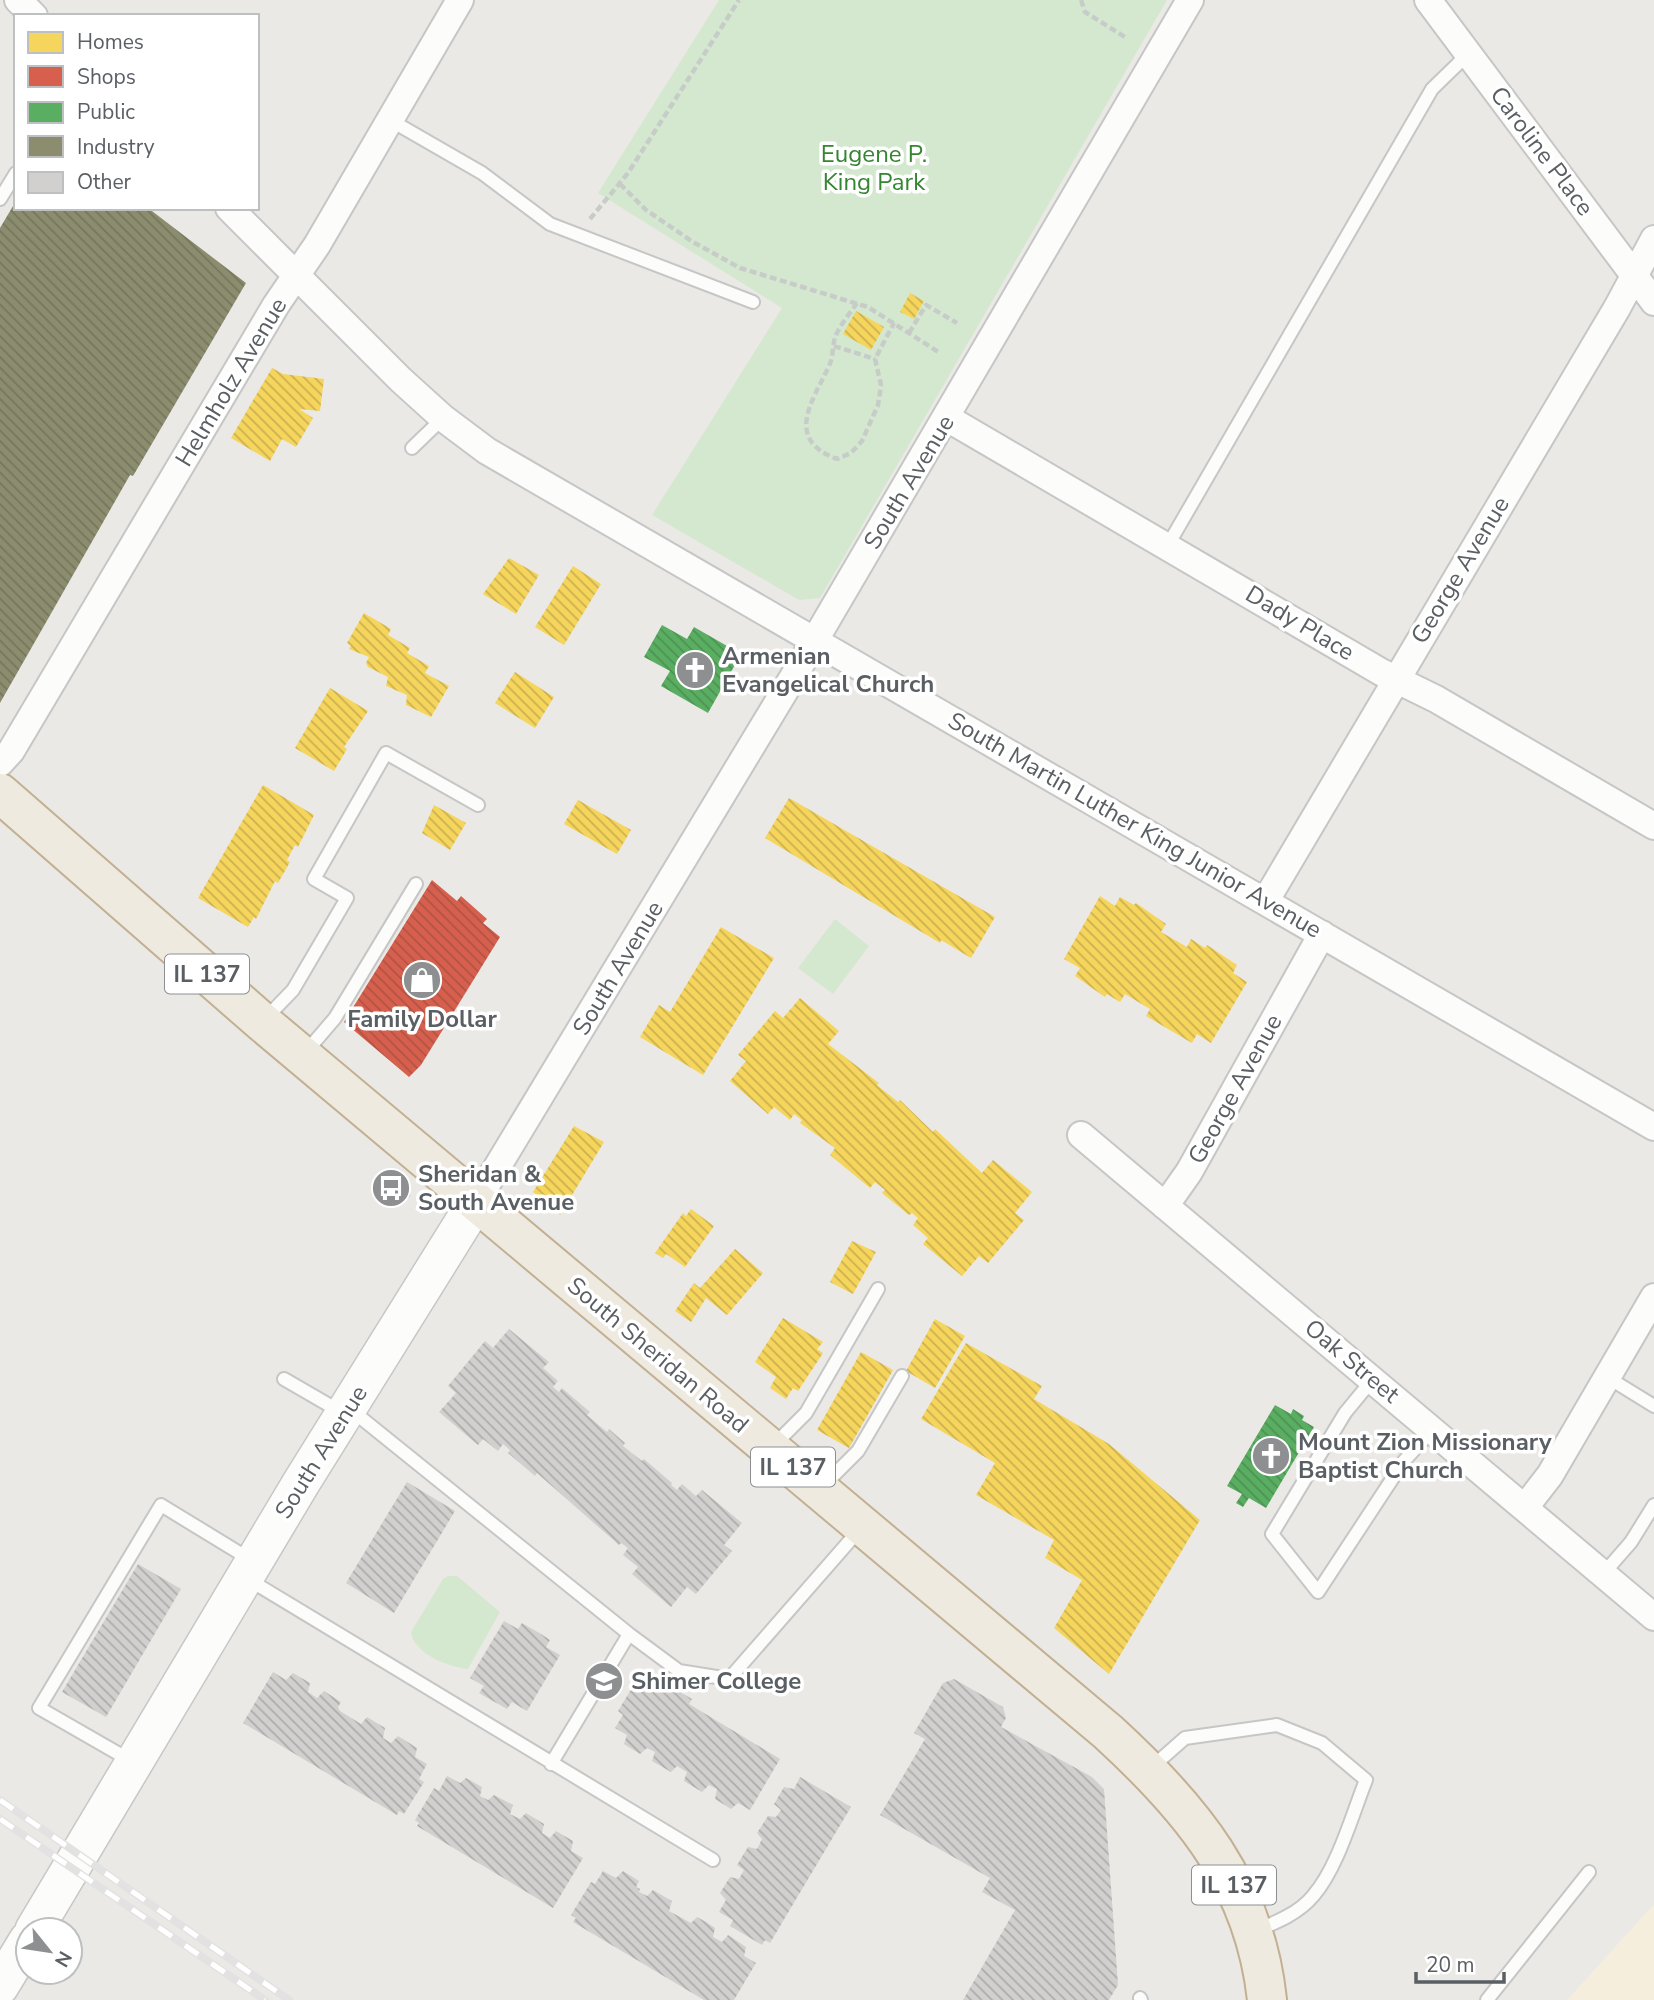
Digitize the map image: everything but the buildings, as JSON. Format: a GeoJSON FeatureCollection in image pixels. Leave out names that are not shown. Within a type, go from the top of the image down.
{"type":"FeatureCollection","features":[{"type":"Feature","properties":{"kind":"highway","name":"South Sheridan Road"},"geometry":{"type":"LineString","coordinates":[[0,793],[262,1022],[820,1489],[1149,1769],[1202,1831],[1226,1866],[1254,1932],[1264,1970],[1267,2000]]}},
{"type":"Feature","properties":{"kind":"street"},"geometry":{"type":"LineString","coordinates":[[18,0],[32,14]]}},
{"type":"Feature","properties":{"kind":"street","name":"Helmholz Avenue"},"geometry":{"type":"LineString","coordinates":[[0,763],[11,751],[181,481],[297,274],[460,0]]}},
{"type":"Feature","properties":{"kind":"street","name":"South Avenue"},"geometry":{"type":"LineString","coordinates":[[42,1916],[815,641],[1190,0]]}},
{"type":"Feature","properties":{"kind":"street","name":"Caroline Place"},"geometry":{"type":"LineString","coordinates":[[1428,0],[1654,302]]}},
{"type":"Feature","properties":{"kind":"street","name":"South Martin Luther King Junior Avenue"},"geometry":{"type":"LineString","coordinates":[[231,210],[443,418],[503,461],[1654,1126]]}},
{"type":"Feature","properties":{"kind":"street","name":"George Avenue"},"geometry":{"type":"LineString","coordinates":[[1266,900],[1654,239]]}},
{"type":"Feature","properties":{"kind":"street","name":"Dady Place"},"geometry":{"type":"LineString","coordinates":[[947,418],[1654,826]]}},
{"type":"Feature","properties":{"kind":"street","name":"George Avenue"},"geometry":{"type":"LineString","coordinates":[[1165,1206],[1189,1172],[1322,934]]}},
{"type":"Feature","properties":{"kind":"street","name":"Oak Street"},"geometry":{"type":"LineString","coordinates":[[1081,1135],[1654,1616]]}},
{"type":"Feature","properties":{"kind":"street"},"geometry":{"type":"LineString","coordinates":[[1526,1506],[1550,1475],[1654,1297]]}},
{"type":"Feature","properties":{"kind":"street"},"geometry":{"type":"LineString","coordinates":[[0,1986],[14,1963]]}},
{"type":"Feature","properties":{"kind":"lane"},"geometry":{"type":"LineString","coordinates":[[1168,545],[1432,89],[1468,54]]}},
{"type":"Feature","properties":{"kind":"lane"},"geometry":{"type":"LineString","coordinates":[[390,120],[482,173],[550,224],[753,302]]}},
{"type":"Feature","properties":{"kind":"lane"},"geometry":{"type":"LineString","coordinates":[[0,199],[14,176]]}},
{"type":"Feature","properties":{"kind":"lane"},"geometry":{"type":"LineString","coordinates":[[412,448],[443,418]]}},
{"type":"Feature","properties":{"kind":"lane"},"geometry":{"type":"LineString","coordinates":[[262,1022],[293,990],[347,898],[314,879],[386,753],[478,805]]}},
{"type":"Feature","properties":{"kind":"lane"},"geometry":{"type":"LineString","coordinates":[[302,1055],[335,1018],[416,884]]}},
{"type":"Feature","properties":{"kind":"lane"},"geometry":{"type":"LineString","coordinates":[[770,1448],[806,1413],[878,1289]]}},
{"type":"Feature","properties":{"kind":"lane"},"geometry":{"type":"LineString","coordinates":[[820,1489],[858,1451],[902,1376]]}},
{"type":"Feature","properties":{"kind":"lane"},"geometry":{"type":"LineString","coordinates":[[1608,1377],[1654,1406]]}},
{"type":"Feature","properties":{"kind":"lane"},"geometry":{"type":"LineString","coordinates":[[284,1378],[346,1411],[679,1671],[729,1679],[863,1526]]}},
{"type":"Feature","properties":{"kind":"lane"},"geometry":{"type":"LineString","coordinates":[[1374,1379],[1345,1413],[1272,1534],[1318,1592],[1404,1461],[1433,1429]]}},
{"type":"Feature","properties":{"kind":"lane"},"geometry":{"type":"LineString","coordinates":[[135,1763],[39,1708],[161,1505],[250,1570],[551,1765],[713,1860]]}},
{"type":"Feature","properties":{"kind":"lane"},"geometry":{"type":"LineString","coordinates":[[1604,1573],[1631,1542],[1654,1505]]}},
{"type":"Feature","properties":{"kind":"lane"},"geometry":{"type":"LineString","coordinates":[[551,1765],[629,1634]]}},
{"type":"Feature","properties":{"kind":"lane"},"geometry":{"type":"LineString","coordinates":[[1149,1769],[1185,1738],[1277,1725],[1322,1743],[1366,1780],[1339,1849],[1314,1895],[1286,1918],[1254,1932]]}},
{"type":"Feature","properties":{"kind":"lane"},"geometry":{"type":"LineString","coordinates":[[1487,2000],[1589,1872]]}},
{"type":"Feature","properties":{"kind":"path"},"geometry":{"type":"LineString","coordinates":[[577,236],[620,184],[738,0]]}},
{"type":"Feature","properties":{"kind":"path"},"geometry":{"type":"LineString","coordinates":[[1081,0],[1085,12],[1125,37]]}},
{"type":"Feature","properties":{"kind":"path"},"geometry":{"type":"LineString","coordinates":[[620,184],[646,210],[693,242],[740,268],[857,303],[940,353]]}},
{"type":"Feature","properties":{"kind":"path"},"geometry":{"type":"LineString","coordinates":[[857,303],[835,336],[831,363],[806,416],[808,436],[820,452],[837,459],[851,453],[862,440],[878,405],[881,385],[874,359],[894,323]]}},
{"type":"Feature","properties":{"kind":"path"},"geometry":{"type":"LineString","coordinates":[[909,333],[926,305],[957,323]]}},
{"type":"Feature","properties":{"kind":"path"},"geometry":{"type":"LineString","coordinates":[[834,346],[874,359]]}},
{"type":"Feature","properties":{"kind":"shaded area"},"geometry":{"type":"Polygon","coordinates":[[[1654,1904],[1654,2000],[1567,2000],[1654,1904]]]}},
{"type":"Feature","properties":{"kind":"green space","name":"Eugene P. King Park"},"geometry":{"type":"Polygon","coordinates":[[[719,0],[1167,0],[820,598],[799,600],[652,515],[782,308],[598,193],[719,0]]]}},
{"type":"Feature","properties":{"kind":"green space"},"geometry":{"type":"Polygon","coordinates":[[[835,919],[869,946],[833,994],[798,968],[835,919]]]}},
{"type":"Feature","properties":{"kind":"green space"},"geometry":{"type":"Polygon","coordinates":[[[457,1576],[500,1612],[468,1669],[433,1658],[418,1646],[411,1632],[443,1579],[457,1576]]]}},
{"type":"Feature","properties":{"kind":"railway"},"geometry":{"type":"LineString","coordinates":[[0,1800],[289,2000]]}},
{"type":"Feature","properties":{"kind":"railway"},"geometry":{"type":"LineString","coordinates":[[0,1819],[265,2000]]}},
{"type":"Feature","properties":{"kind":"place","name":"Armenian Evangelical Church"},"geometry":{"type":"Point","coordinates":[695,670]}},
{"type":"Feature","properties":{"kind":"place","name":"Family Dollar"},"geometry":{"type":"Point","coordinates":[422,980]}},
{"type":"Feature","properties":{"kind":"place","name":"Sheridan & South Avenue"},"geometry":{"type":"Point","coordinates":[391,1188]}},
{"type":"Feature","properties":{"kind":"place","name":"Mount Zion Missionary Baptist Church"},"geometry":{"type":"Point","coordinates":[1271,1456]}},
{"type":"Feature","properties":{"kind":"place","name":"Shimer College"},"geometry":{"type":"Point","coordinates":[604,1681]}}]}
